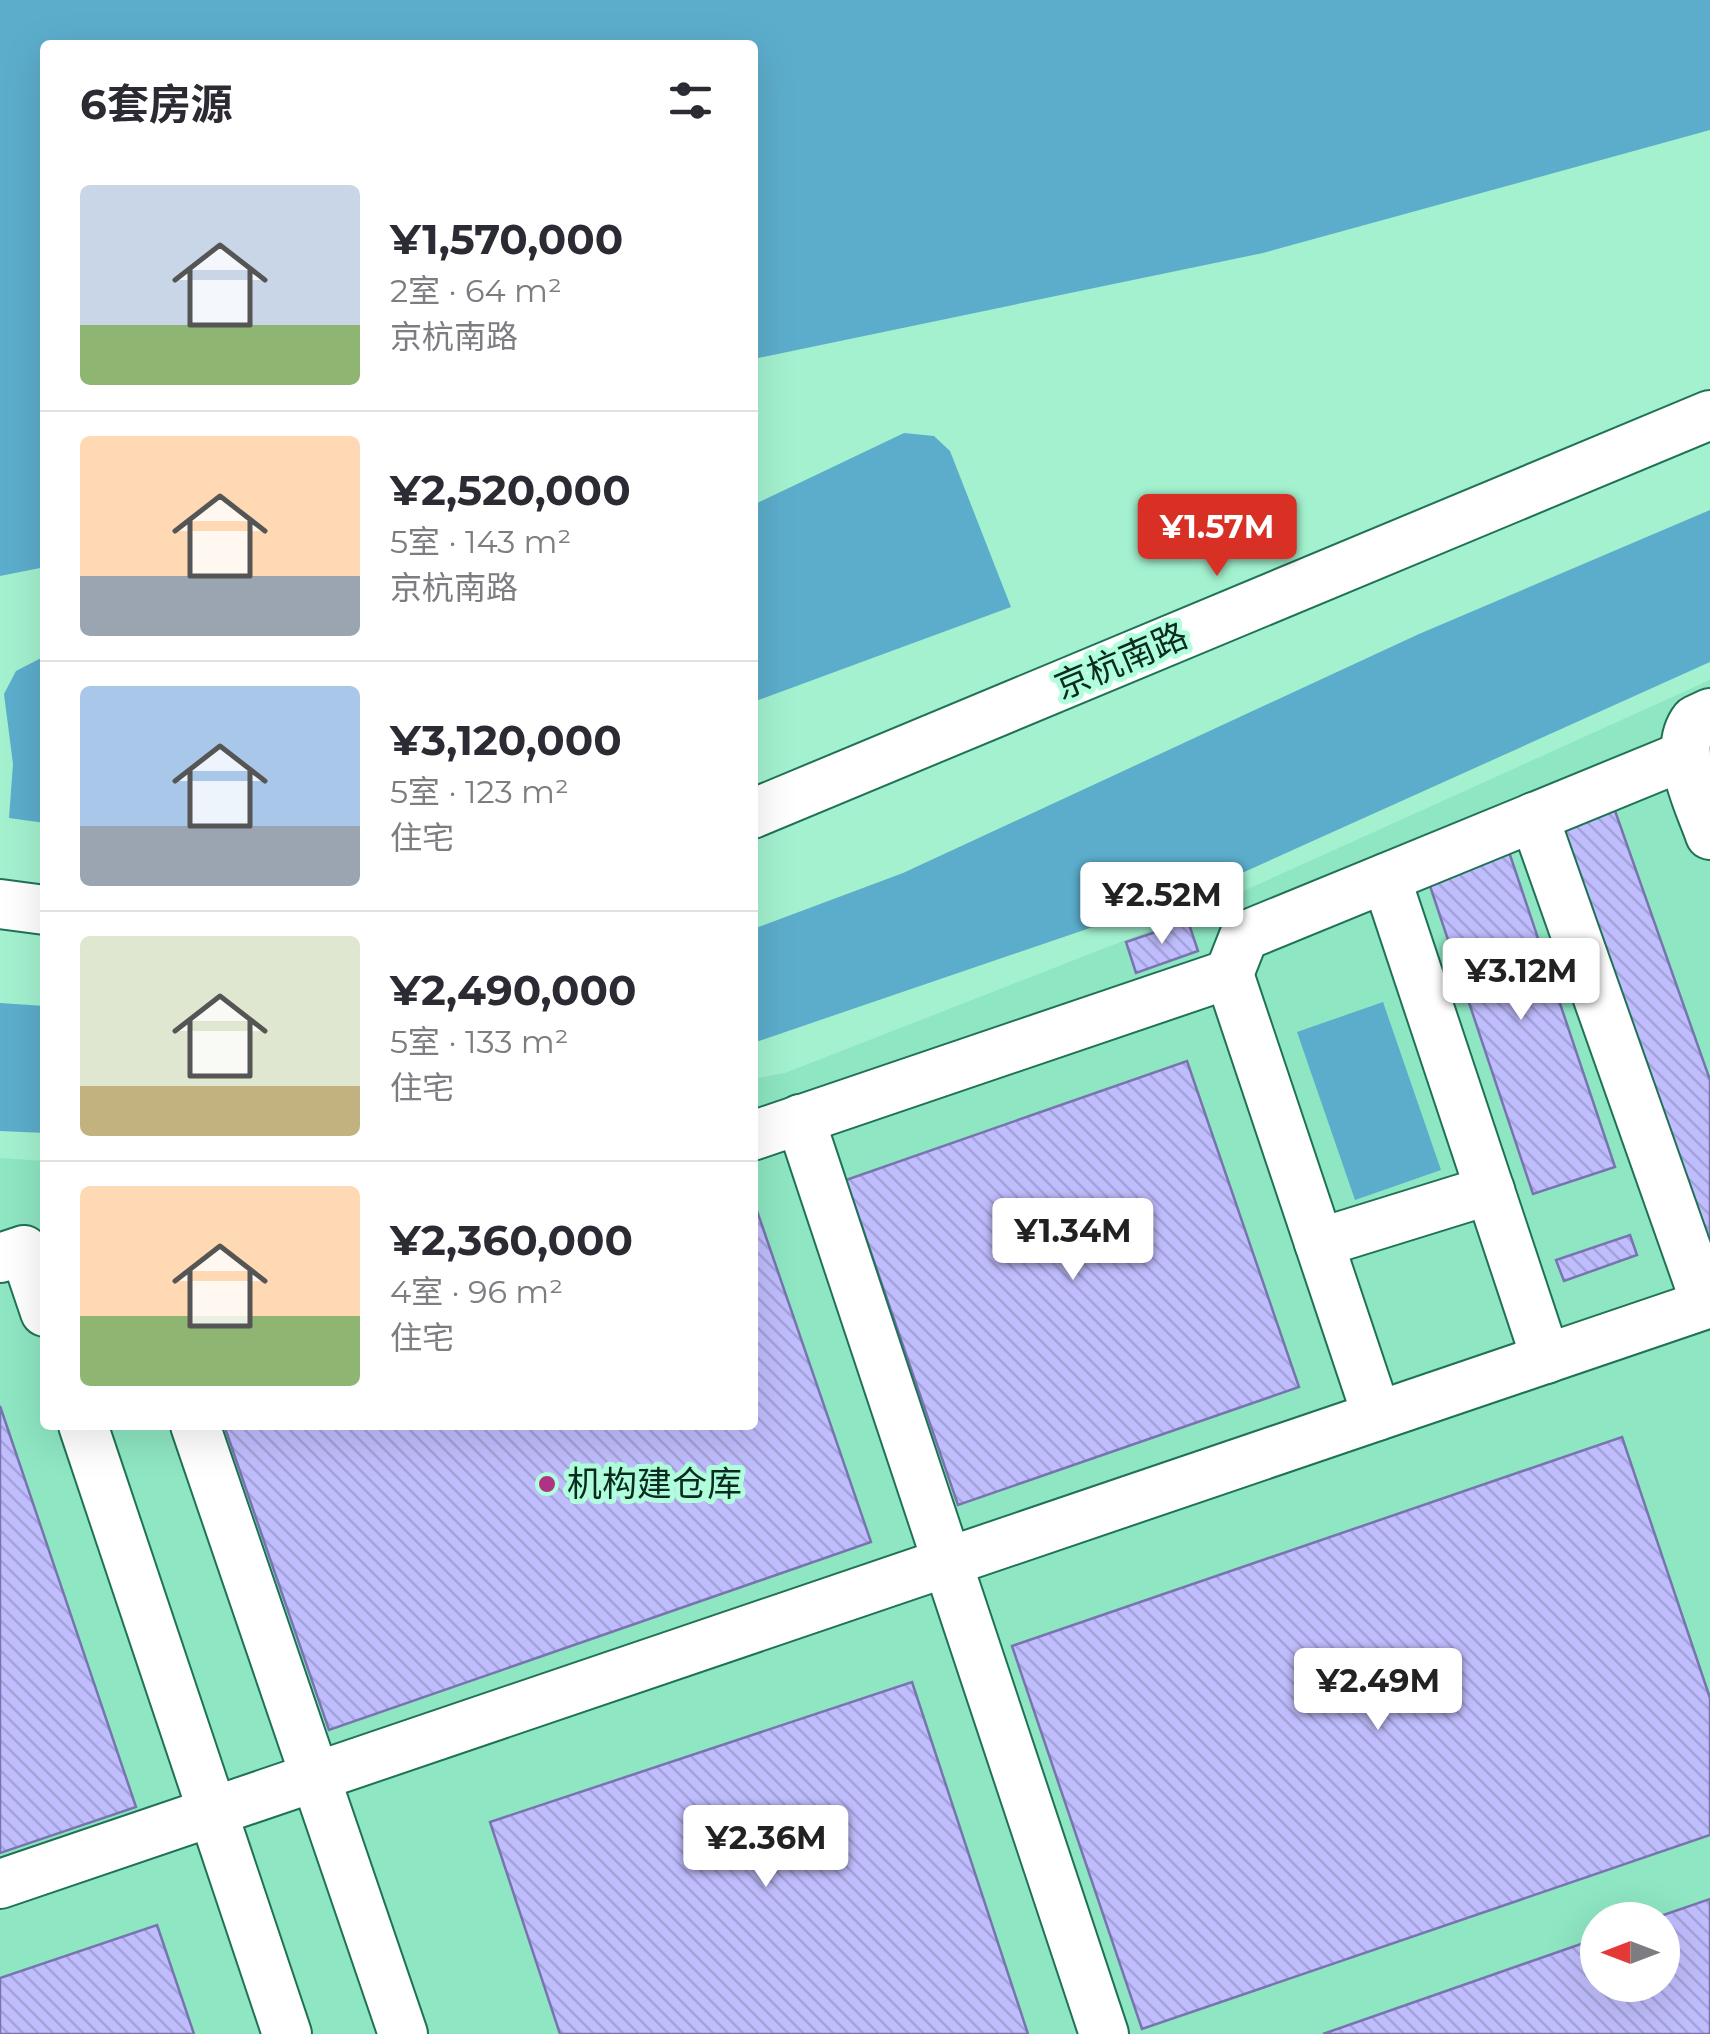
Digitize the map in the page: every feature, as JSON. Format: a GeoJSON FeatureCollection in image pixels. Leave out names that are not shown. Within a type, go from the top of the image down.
{"type":"FeatureCollection","features":[{"type":"Feature","properties":{"kind":"street","name":"京杭南路"},"geometry":{"type":"LineString","coordinates":[[758,812],[1710,416]]}},
{"type":"Feature","properties":{"kind":"street"},"geometry":{"type":"LineString","coordinates":[[1710,713],[1690,726],[1686,755],[1710,835]]}},
{"type":"Feature","properties":{"kind":"street"},"geometry":{"type":"LineString","coordinates":[[1377,1416],[1228,974],[1244,936],[1686,755]]}},
{"type":"Feature","properties":{"kind":"street"},"geometry":{"type":"LineString","coordinates":[[0,1884],[1708,1304],[1534,817]]}},
{"type":"Feature","properties":{"kind":"street"},"geometry":{"type":"LineString","coordinates":[[1386,878],[1546,1359]]}},
{"type":"Feature","properties":{"kind":"street"},"geometry":{"type":"LineString","coordinates":[[0,904],[40,909]]}},
{"type":"Feature","properties":{"kind":"street"},"geometry":{"type":"LineString","coordinates":[[758,1134],[1228,974]]}},
{"type":"Feature","properties":{"kind":"street"},"geometry":{"type":"LineString","coordinates":[[800,1120],[1104,2034]]}},
{"type":"Feature","properties":{"kind":"street"},"geometry":{"type":"LineString","coordinates":[[1319,1243],[1490,1190]]}},
{"type":"Feature","properties":{"kind":"street"},"geometry":{"type":"LineString","coordinates":[[0,1258],[24,1250],[40,1297]]}},
{"type":"Feature","properties":{"kind":"street"},"geometry":{"type":"LineString","coordinates":[[85,1430],[287,2034]]}},
{"type":"Feature","properties":{"kind":"street"},"geometry":{"type":"LineString","coordinates":[[196,1430],[404,2034]]}},
{"type":"Feature","properties":{"kind":"shaded area"},"geometry":{"type":"Polygon","coordinates":[[[1710,680],[1710,2034],[0,2034],[0,1158],[40,1161],[40,1430],[758,1430],[758,1078],[785,1073],[1195,913],[1710,680]]]}},
{"type":"Feature","properties":{"kind":"water"},"geometry":{"type":"Polygon","coordinates":[[[0,0],[1710,0],[1710,130],[1263,253],[758,358],[758,40],[40,40],[40,568],[0,576],[0,0]]]}},
{"type":"Feature","properties":{"kind":"water"},"geometry":{"type":"Polygon","coordinates":[[[904,433],[934,436],[950,451],[1011,607],[758,700],[758,503],[904,433]]]}},
{"type":"Feature","properties":{"kind":"water"},"geometry":{"type":"Polygon","coordinates":[[[1710,510],[1710,662],[1213,886],[758,1041],[758,927],[903,873],[1419,634],[1710,510]]]}},
{"type":"Feature","properties":{"kind":"water"},"geometry":{"type":"Polygon","coordinates":[[[40,659],[40,822],[9,818],[13,764],[4,694],[16,671],[40,659]]]}},
{"type":"Feature","properties":{"kind":"water"},"geometry":{"type":"Polygon","coordinates":[[[1383,1002],[1441,1170],[1355,1200],[1297,1032],[1383,1002]]]}},
{"type":"Feature","properties":{"kind":"water"},"geometry":{"type":"Polygon","coordinates":[[[0,1003],[40,1006],[40,1133],[0,1131],[0,1003]]]}},
{"type":"Feature","properties":{"kind":"building"},"geometry":{"type":"Polygon","coordinates":[[[1614,808],[1710,1080],[1710,1237],[1703,1239],[1558,828],[1614,808]]]}},
{"type":"Feature","properties":{"kind":"building"},"geometry":{"type":"Polygon","coordinates":[[[1509,852],[1615,1167],[1533,1194],[1428,880],[1509,852]]]}},
{"type":"Feature","properties":{"kind":"building"},"geometry":{"type":"Polygon","coordinates":[[[1188,921],[1198,951],[1136,973],[1126,942],[1188,921]]]}},
{"type":"Feature","properties":{"kind":"building"},"geometry":{"type":"Polygon","coordinates":[[[1187,1061],[1299,1387],[958,1505],[846,1180],[1187,1061]]]}},
{"type":"Feature","properties":{"kind":"building","name":"机构建仓库"},"geometry":{"type":"Polygon","coordinates":[[[758,1214],[871,1542],[329,1730],[226,1430],[758,1430],[758,1214]]]}},
{"type":"Feature","properties":{"kind":"building"},"geometry":{"type":"Polygon","coordinates":[[[1630,1235],[1637,1255],[1564,1281],[1556,1260],[1630,1235]]]}},
{"type":"Feature","properties":{"kind":"building"},"geometry":{"type":"Polygon","coordinates":[[[0,1406],[136,1807],[0,1853],[0,1406]]]}},
{"type":"Feature","properties":{"kind":"building"},"geometry":{"type":"Polygon","coordinates":[[[1622,1437],[1710,1698],[1710,1835],[1142,2029],[1012,1646],[1622,1437]]]}},
{"type":"Feature","properties":{"kind":"building"},"geometry":{"type":"Polygon","coordinates":[[[912,1682],[1028,2034],[560,2034],[490,1822],[912,1682]]]}},
{"type":"Feature","properties":{"kind":"building"},"geometry":{"type":"Polygon","coordinates":[[[1710,1899],[1710,2034],[1323,2034],[1580,1944],[1580,2002],[1680,2002],[1680,1909],[1710,1899]]]}},
{"type":"Feature","properties":{"kind":"building"},"geometry":{"type":"Polygon","coordinates":[[[157,1925],[194,2034],[0,2034],[0,1978],[157,1925]]]}},
{"type":"Feature","properties":{"kind":"place","name":"机构建仓库"},"geometry":{"type":"Point","coordinates":[547,1484]}}]}
